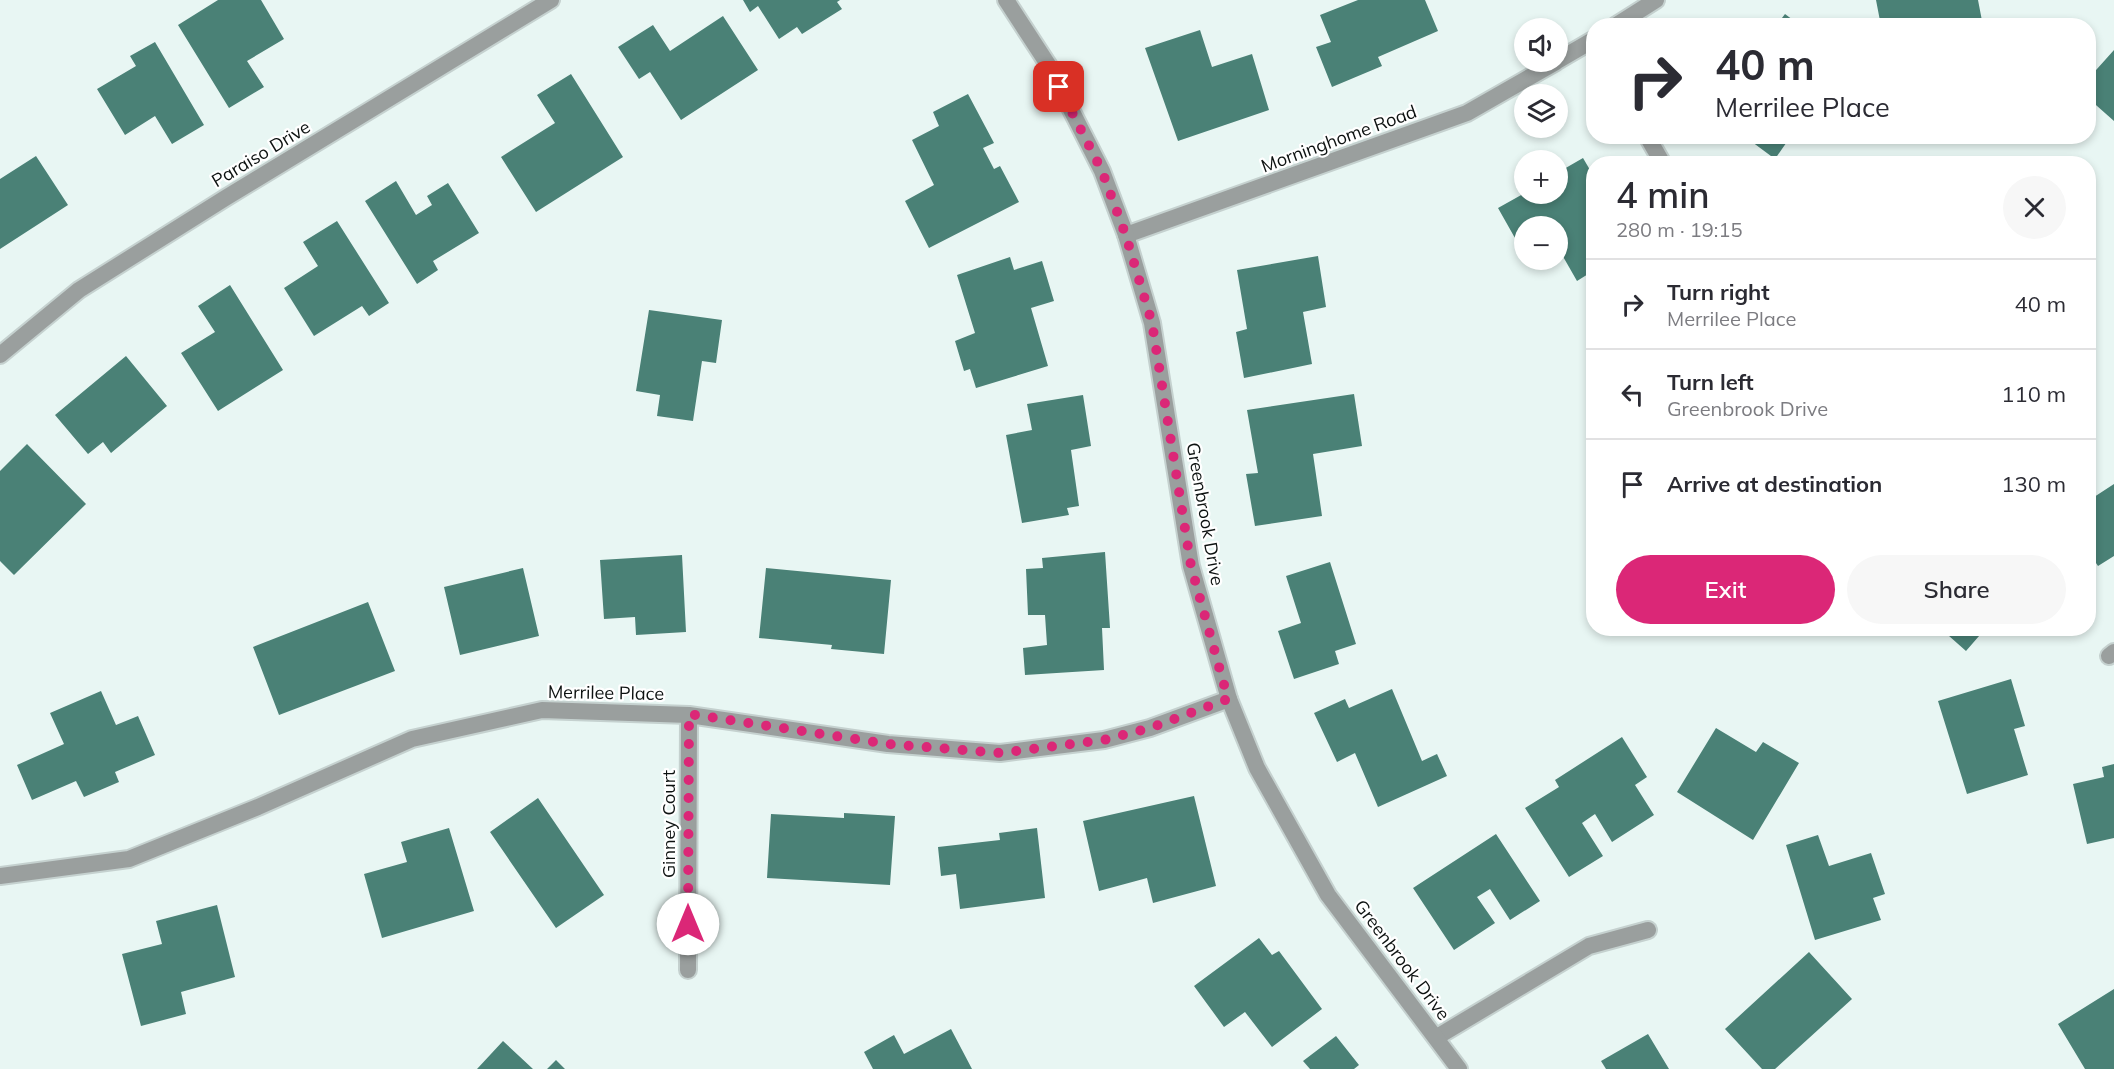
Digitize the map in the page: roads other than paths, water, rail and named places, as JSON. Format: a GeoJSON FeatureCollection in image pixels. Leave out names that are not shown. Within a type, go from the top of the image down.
{"type":"FeatureCollection","features":[{"type":"Feature","properties":{"kind":"street","name":"Paraiso Drive"},"geometry":{"type":"LineString","coordinates":[[0,355],[79,290],[551,0]]}},
{"type":"Feature","properties":{"kind":"street","name":"Greenbrook Drive"},"geometry":{"type":"LineString","coordinates":[[1006,0],[1049,66],[1102,171],[1126,236],[1152,323],[1191,566],[1228,699],[1257,768],[1328,895],[1459,1069]]}},
{"type":"Feature","properties":{"kind":"street"},"geometry":{"type":"LineString","coordinates":[[1628,18],[1656,0]]}},
{"type":"Feature","properties":{"kind":"street","name":"Morninghome Road"},"geometry":{"type":"LineString","coordinates":[[1568,55],[1586,45]]}},
{"type":"Feature","properties":{"kind":"street","name":"Morninghome Road"},"geometry":{"type":"LineString","coordinates":[[1126,236],[1467,113],[1537,72]]}},
{"type":"Feature","properties":{"kind":"street","name":"Merrilee Place"},"geometry":{"type":"LineString","coordinates":[[0,876],[129,859],[258,807],[412,739],[542,710],[689,714],[888,744],[1000,753],[1104,740],[1150,728],[1228,699]]}},
{"type":"Feature","properties":{"kind":"street","name":"Ginney Court"},"geometry":{"type":"LineString","coordinates":[[688,970],[689,714]]}},
{"type":"Feature","properties":{"kind":"street"},"geometry":{"type":"LineString","coordinates":[[1437,1037],[1589,946],[1648,930]]}}]}
